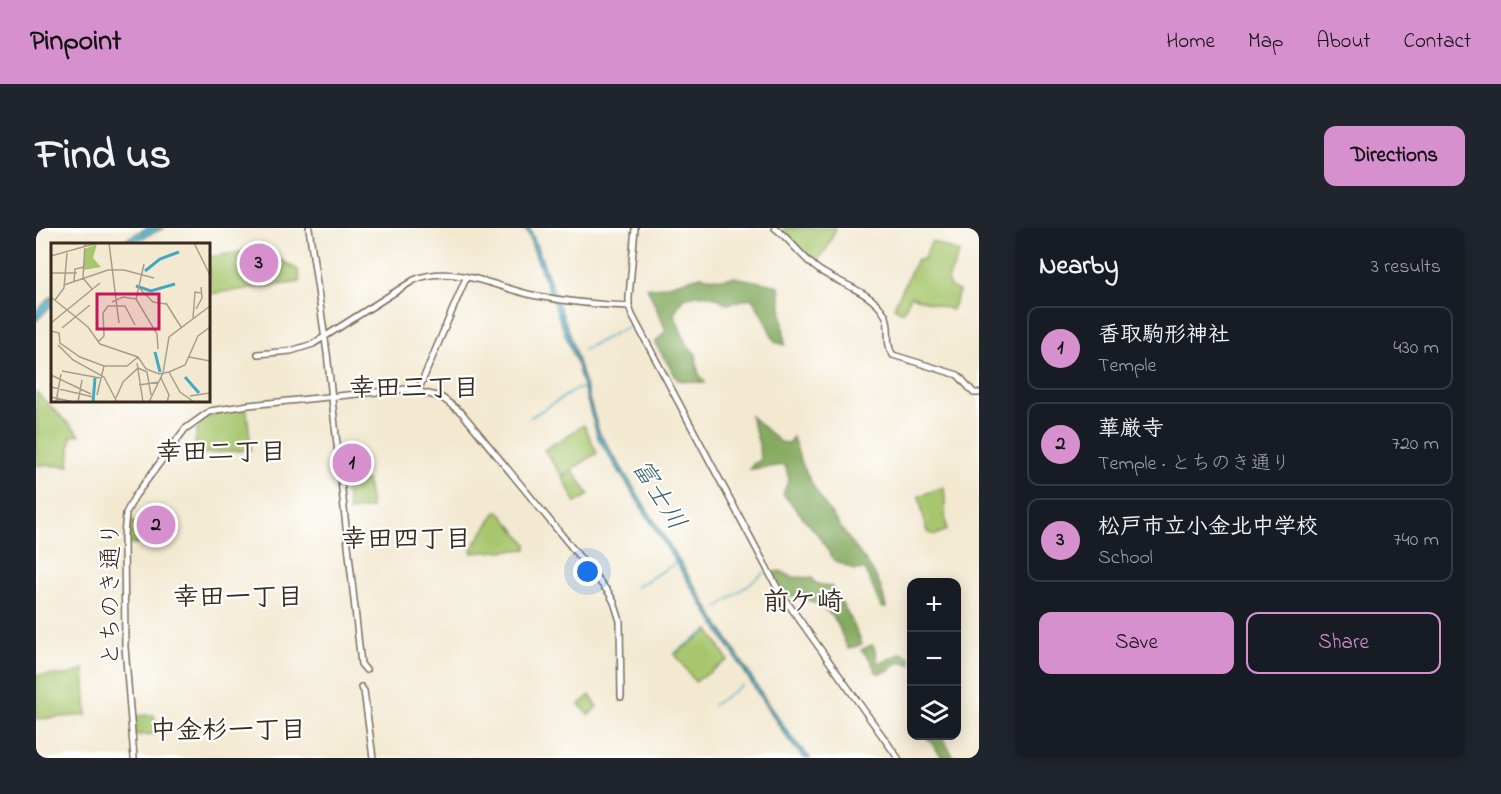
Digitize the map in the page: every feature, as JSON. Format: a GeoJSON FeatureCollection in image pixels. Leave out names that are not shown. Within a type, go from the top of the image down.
{"type":"FeatureCollection","features":[{"type":"Feature","properties":{"kind":"street"},"geometry":{"type":"LineString","coordinates":[[309,228],[325,337],[361,664],[366,670]]}},
{"type":"Feature","properties":{"kind":"street"},"geometry":{"type":"LineString","coordinates":[[635,228],[629,306],[779,591],[898,758]]}},
{"type":"Feature","properties":{"kind":"street"},"geometry":{"type":"LineString","coordinates":[[775,228],[815,267],[859,291],[881,309],[886,315],[889,350],[893,355],[958,375],[974,393],[979,393]]}},
{"type":"Feature","properties":{"kind":"street"},"geometry":{"type":"LineString","coordinates":[[258,354],[291,351],[306,346],[325,337],[414,280],[438,273],[545,297],[629,306]]}},
{"type":"Feature","properties":{"kind":"street"},"geometry":{"type":"LineString","coordinates":[[418,391],[466,278]]}},
{"type":"Feature","properties":{"kind":"street","name":"とちのき通り"},"geometry":{"type":"LineString","coordinates":[[134,758],[124,626],[124,520],[130,503],[185,429],[201,416],[220,409],[391,390],[418,391],[441,397],[462,412],[609,593],[618,610],[620,621],[621,697]]}},
{"type":"Feature","properties":{"kind":"street"},"geometry":{"type":"LineString","coordinates":[[361,687],[364,691],[373,758]]}},
{"type":"Feature","properties":{"kind":"green space"},"geometry":{"type":"Polygon","coordinates":[[[783,228],[836,228],[825,251],[814,261],[804,253],[783,228]]]}},
{"type":"Feature","properties":{"kind":"green space"},"geometry":{"type":"Polygon","coordinates":[[[932,241],[959,253],[948,280],[949,286],[959,291],[952,310],[911,296],[903,312],[894,307],[917,259],[923,260],[932,241]]]}},
{"type":"Feature","properties":{"kind":"green space"},"geometry":{"type":"Polygon","coordinates":[[[262,249],[298,270],[300,282],[210,294],[210,257],[262,249]]]}},
{"type":"Feature","properties":{"kind":"green space"},"geometry":{"type":"Polygon","coordinates":[[[701,276],[721,279],[734,277],[779,286],[785,345],[775,342],[751,298],[727,304],[706,295],[683,298],[674,314],[687,346],[696,354],[698,372],[705,383],[678,380],[655,343],[666,330],[647,287],[657,288],[701,276]]]}},
{"type":"Feature","properties":{"kind":"green space"},"geometry":{"type":"Polygon","coordinates":[[[36,392],[80,435],[71,436],[69,466],[36,465],[36,392]]]}},
{"type":"Feature","properties":{"kind":"green space"},"geometry":{"type":"Polygon","coordinates":[[[245,409],[251,450],[194,454],[198,420],[221,412],[245,409]]]}},
{"type":"Feature","properties":{"kind":"green space"},"geometry":{"type":"Polygon","coordinates":[[[750,415],[780,442],[788,443],[793,437],[797,452],[816,491],[877,579],[886,608],[881,607],[865,569],[855,570],[834,560],[819,536],[783,494],[789,479],[785,465],[750,469],[753,464],[760,461],[759,444],[750,415]]]}},
{"type":"Feature","properties":{"kind":"green space"},"geometry":{"type":"Polygon","coordinates":[[[584,425],[597,453],[562,476],[544,450],[584,425]]]}},
{"type":"Feature","properties":{"kind":"green space"},"geometry":{"type":"Polygon","coordinates":[[[573,471],[589,495],[576,503],[563,478],[573,471]]]}},
{"type":"Feature","properties":{"kind":"green space"},"geometry":{"type":"Polygon","coordinates":[[[367,480],[371,508],[349,511],[345,484],[367,480]]]}},
{"type":"Feature","properties":{"kind":"green space"},"geometry":{"type":"Polygon","coordinates":[[[944,487],[947,530],[935,535],[927,532],[919,496],[944,487]]]}},
{"type":"Feature","properties":{"kind":"green space"},"geometry":{"type":"Polygon","coordinates":[[[499,511],[527,544],[527,549],[472,553],[471,550],[495,513],[499,511]]]}},
{"type":"Feature","properties":{"kind":"green space"},"geometry":{"type":"Polygon","coordinates":[[[130,522],[140,522],[149,538],[164,537],[164,542],[129,544],[126,541],[127,525],[130,522]]]}},
{"type":"Feature","properties":{"kind":"green space"},"geometry":{"type":"Polygon","coordinates":[[[780,571],[792,577],[812,578],[815,583],[831,586],[851,619],[862,644],[848,649],[837,623],[827,611],[807,600],[784,594],[774,575],[775,572],[780,571]]]}},
{"type":"Feature","properties":{"kind":"green space"},"geometry":{"type":"Polygon","coordinates":[[[709,630],[728,660],[695,682],[675,654],[709,630]]]}},
{"type":"Feature","properties":{"kind":"green space"},"geometry":{"type":"Polygon","coordinates":[[[872,645],[878,663],[901,653],[907,656],[907,663],[894,664],[884,672],[878,673],[870,659],[861,650],[872,645]]]}},
{"type":"Feature","properties":{"kind":"green space"},"geometry":{"type":"Polygon","coordinates":[[[84,669],[87,715],[36,719],[36,675],[69,675],[84,669]]]}},
{"type":"Feature","properties":{"kind":"green space"},"geometry":{"type":"Polygon","coordinates":[[[590,695],[597,707],[589,715],[579,704],[590,695]]]}},
{"type":"Feature","properties":{"kind":"green space"},"geometry":{"type":"Polygon","coordinates":[[[154,715],[157,734],[136,735],[134,716],[154,715]]]}},
{"type":"Feature","properties":{"kind":"green space"},"geometry":{"type":"Polygon","coordinates":[[[929,740],[944,740],[954,758],[943,758],[929,740]]]}},
{"type":"Feature","properties":{"kind":"water"},"geometry":{"type":"Polygon","coordinates":[[[147,228],[164,228],[131,243],[118,243],[147,228]]]}},
{"type":"Feature","properties":{"kind":"water"},"geometry":{"type":"Polygon","coordinates":[[[524,228],[529,228],[532,234],[570,334],[599,432],[770,707],[810,758],[804,758],[790,742],[764,703],[598,438],[576,362],[529,235],[524,228]]]}},
{"type":"Feature","properties":{"kind":"water"},"geometry":{"type":"Polygon","coordinates":[[[51,297],[51,306],[36,321],[36,311],[51,297]]]}},
{"type":"Feature","properties":{"kind":"waterway"},"geometry":{"type":"LineString","coordinates":[[583,350],[633,324]]}},
{"type":"Feature","properties":{"kind":"waterway"},"geometry":{"type":"LineString","coordinates":[[531,417],[575,390],[585,387]]}},
{"type":"Feature","properties":{"kind":"waterway"},"geometry":{"type":"LineString","coordinates":[[671,566],[678,562]]}},
{"type":"Feature","properties":{"kind":"waterway"},"geometry":{"type":"LineString","coordinates":[[636,587],[669,567]]}},
{"type":"Feature","properties":{"kind":"waterway"},"geometry":{"type":"LineString","coordinates":[[717,608],[765,572]]}},
{"type":"Feature","properties":{"kind":"waterway"},"geometry":{"type":"LineString","coordinates":[[674,653],[708,630]]}},
{"type":"Feature","properties":{"kind":"waterway"},"geometry":{"type":"LineString","coordinates":[[712,706],[742,685]]}},
{"type":"Feature","properties":{"kind":"place","name":"松戸市立小金北中学校"},"geometry":{"type":"Point","coordinates":[259,263]}},
{"type":"Feature","properties":{"kind":"place","name":"香取駒形神社"},"geometry":{"type":"Point","coordinates":[352,463]}},
{"type":"Feature","properties":{"kind":"place","name":"華厳寺"},"geometry":{"type":"Point","coordinates":[156,525]}},
{"type":"Feature","properties":{"kind":"district","name":"幸田三丁目"},"geometry":{"type":"Point","coordinates":[414,387]}},
{"type":"Feature","properties":{"kind":"district","name":"幸田二丁目"},"geometry":{"type":"Point","coordinates":[221,451]}},
{"type":"Feature","properties":{"kind":"district","name":"幸田四丁目"},"geometry":{"type":"Point","coordinates":[406,538]}},
{"type":"Feature","properties":{"kind":"district","name":"幸田一丁目"},"geometry":{"type":"Point","coordinates":[238,596]}},
{"type":"Feature","properties":{"kind":"district","name":"前ケ崎"},"geometry":{"type":"Point","coordinates":[803,601]}},
{"type":"Feature","properties":{"kind":"district","name":"中金杉一丁目"},"geometry":{"type":"Point","coordinates":[228,729]}},
{"type":"Feature","properties":{"kind":"water label","name":"富士川"},"geometry":{"type":"Point","coordinates":[660,494]}}]}
